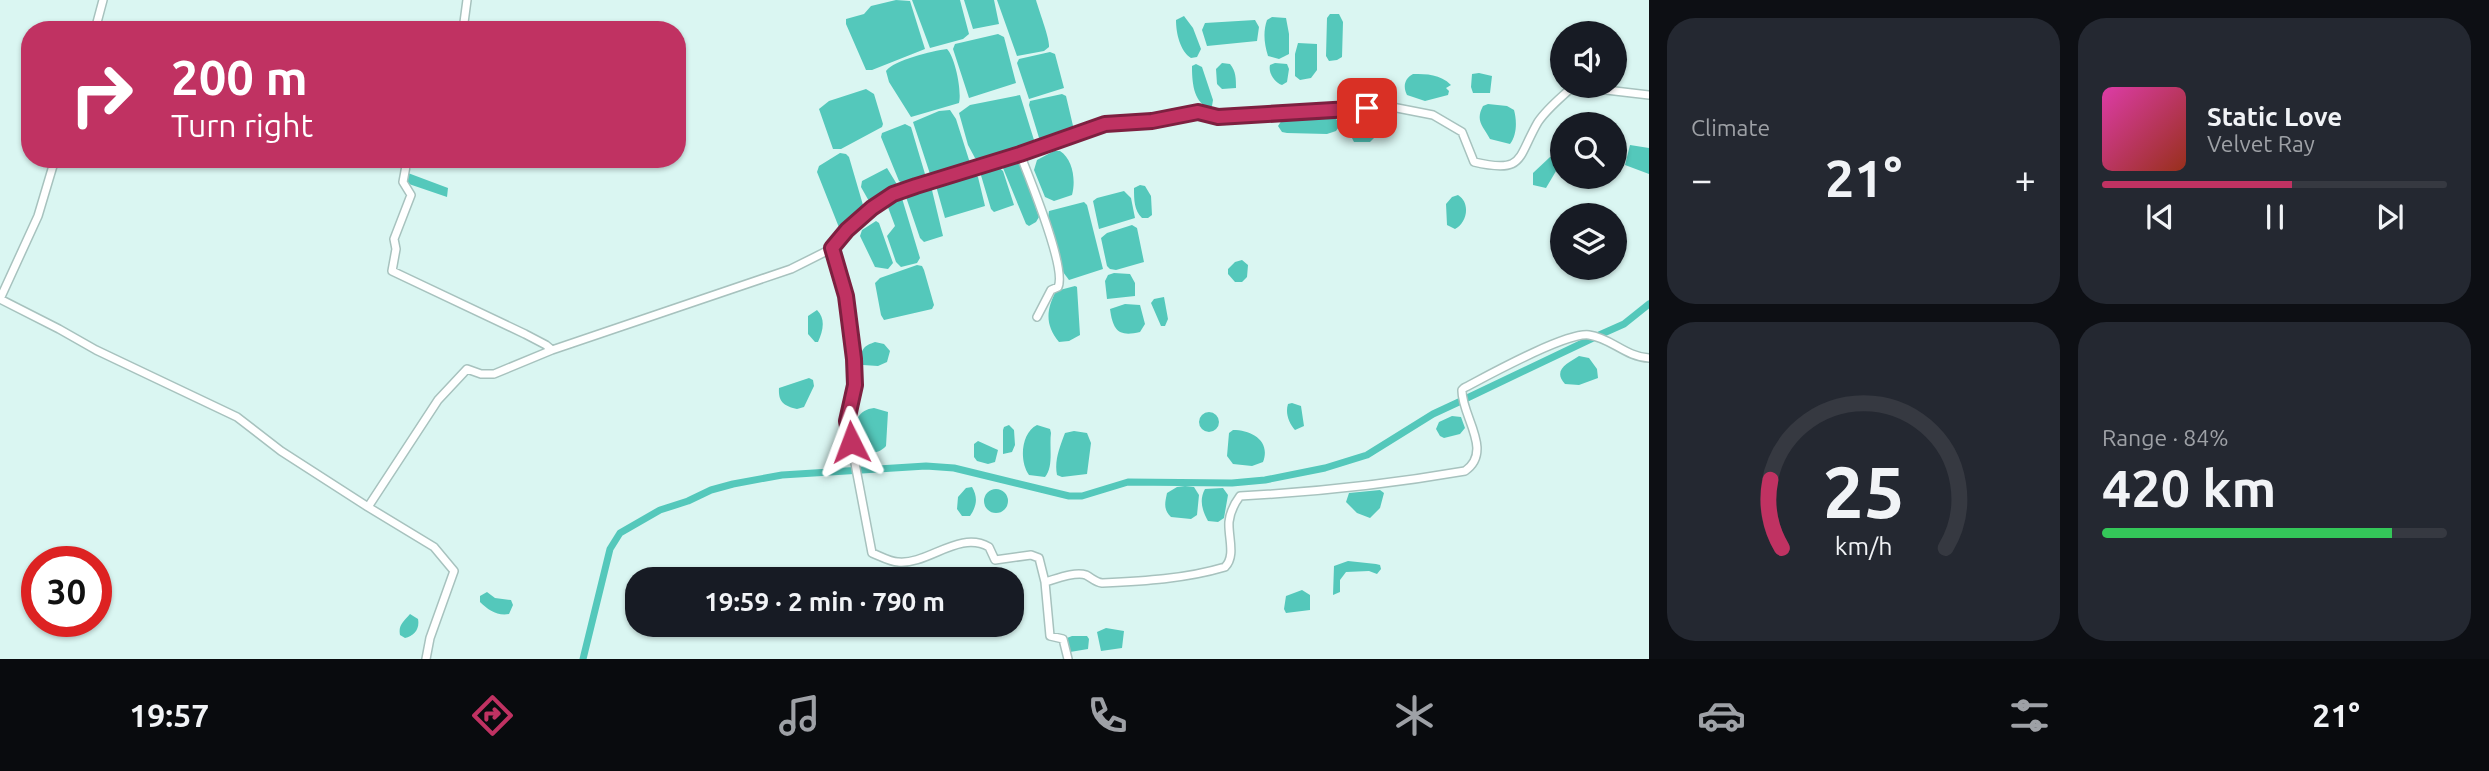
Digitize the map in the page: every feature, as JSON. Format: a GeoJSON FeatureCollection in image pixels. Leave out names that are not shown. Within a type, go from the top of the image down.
{"type":"FeatureCollection","features":[{"type":"Feature","properties":{"kind":"street"},"geometry":{"type":"LineString","coordinates":[[97,21],[103,0]]}},
{"type":"Feature","properties":{"kind":"street"},"geometry":{"type":"LineString","coordinates":[[464,21],[467,0]]}},
{"type":"Feature","properties":{"kind":"street"},"geometry":{"type":"LineString","coordinates":[[368,507],[414,433],[438,400],[467,369],[481,374],[494,374],[552,350],[791,269],[832,248],[863,215],[893,194],[1105,124],[1152,121],[1198,112],[1218,117],[1392,107],[1433,115],[1462,132],[1474,162],[1507,166],[1520,159],[1538,122],[1569,90],[1588,88],[1649,95]]}},
{"type":"Feature","properties":{"kind":"street"},"geometry":{"type":"LineString","coordinates":[[1020,154],[1052,242],[1060,280],[1060,285],[1051,290],[1037,317]]}},
{"type":"Feature","properties":{"kind":"street"},"geometry":{"type":"LineString","coordinates":[[52,168],[38,216],[0,299],[96,350],[237,417],[281,451],[434,547],[454,571],[430,639],[426,659]]}},
{"type":"Feature","properties":{"kind":"street"},"geometry":{"type":"LineString","coordinates":[[405,168],[402,182],[410,190],[410,201],[394,239],[396,249],[392,271],[525,334],[552,350]]}},
{"type":"Feature","properties":{"kind":"street"},"geometry":{"type":"LineString","coordinates":[[832,248],[846,296],[855,385],[847,421],[872,553],[899,562],[921,558],[948,547],[984,544],[989,547],[995,560],[1031,555],[1039,558],[1045,582],[1050,636],[1063,639],[1068,659]]}},
{"type":"Feature","properties":{"kind":"street"},"geometry":{"type":"LineString","coordinates":[[1045,582],[1080,574],[1088,576],[1094,582],[1102,583],[1153,580],[1202,574],[1225,567],[1231,557],[1229,521],[1240,496],[1332,490],[1465,471],[1472,466],[1476,457],[1476,441],[1463,402],[1464,387],[1557,343],[1583,335],[1603,339],[1634,356],[1649,358]]}},
{"type":"Feature","properties":{"kind":"shaded area"},"geometry":{"type":"Polygon","coordinates":[[[896,0],[910,1],[925,49],[866,70],[846,19],[864,14],[871,6],[896,0]]]}},
{"type":"Feature","properties":{"kind":"shaded area"},"geometry":{"type":"Polygon","coordinates":[[[912,0],[960,0],[969,34],[963,39],[930,48],[912,0]]]}},
{"type":"Feature","properties":{"kind":"shaded area"},"geometry":{"type":"Polygon","coordinates":[[[964,0],[994,0],[999,24],[973,29],[964,0]]]}},
{"type":"Feature","properties":{"kind":"shaded area"},"geometry":{"type":"Polygon","coordinates":[[[997,0],[1036,0],[1049,47],[1044,51],[1017,56],[997,0]]]}},
{"type":"Feature","properties":{"kind":"shaded area"},"geometry":{"type":"Polygon","coordinates":[[[1330,14],[1339,14],[1343,22],[1342,57],[1329,61],[1326,56],[1327,18],[1330,14]]]}},
{"type":"Feature","properties":{"kind":"shaded area"},"geometry":{"type":"Polygon","coordinates":[[[1184,16],[1193,28],[1201,49],[1197,57],[1191,58],[1187,55],[1179,41],[1176,20],[1184,16]]]}},
{"type":"Feature","properties":{"kind":"shaded area"},"geometry":{"type":"Polygon","coordinates":[[[1272,17],[1286,18],[1289,34],[1289,54],[1279,59],[1268,56],[1266,47],[1266,24],[1272,17]]]}},
{"type":"Feature","properties":{"kind":"shaded area"},"geometry":{"type":"Polygon","coordinates":[[[1255,20],[1259,27],[1257,41],[1207,46],[1202,30],[1205,23],[1255,20]]]}},
{"type":"Feature","properties":{"kind":"shaded area"},"geometry":{"type":"Polygon","coordinates":[[[998,34],[1004,37],[1016,83],[969,98],[953,49],[955,44],[998,34]]]}},
{"type":"Feature","properties":{"kind":"shaded area"},"geometry":{"type":"Polygon","coordinates":[[[1298,43],[1317,44],[1317,70],[1311,78],[1300,80],[1295,76],[1298,43]]]}},
{"type":"Feature","properties":{"kind":"shaded area"},"geometry":{"type":"Polygon","coordinates":[[[947,49],[957,74],[959,103],[911,117],[889,82],[886,71],[905,60],[947,49]]]}},
{"type":"Feature","properties":{"kind":"shaded area"},"geometry":{"type":"Polygon","coordinates":[[[1050,52],[1055,54],[1064,88],[1029,99],[1017,63],[1019,59],[1050,52]]]}},
{"type":"Feature","properties":{"kind":"shaded area"},"geometry":{"type":"Polygon","coordinates":[[[1222,63],[1232,67],[1236,88],[1222,89],[1217,84],[1216,69],[1222,63]]]}},
{"type":"Feature","properties":{"kind":"shaded area"},"geometry":{"type":"Polygon","coordinates":[[[1196,64],[1202,67],[1213,100],[1212,106],[1203,104],[1196,96],[1192,66],[1196,64]]]}},
{"type":"Feature","properties":{"kind":"shaded area"},"geometry":{"type":"Polygon","coordinates":[[[1287,64],[1289,69],[1287,82],[1282,85],[1270,71],[1270,65],[1287,64]]]}},
{"type":"Feature","properties":{"kind":"shaded area"},"geometry":{"type":"Polygon","coordinates":[[[1413,74],[1442,79],[1451,85],[1446,88],[1448,95],[1425,101],[1407,95],[1405,83],[1413,74]]]}},
{"type":"Feature","properties":{"kind":"shaded area"},"geometry":{"type":"Polygon","coordinates":[[[1472,74],[1492,76],[1490,93],[1473,93],[1472,74]]]}},
{"type":"Feature","properties":{"kind":"shaded area"},"geometry":{"type":"Polygon","coordinates":[[[866,89],[874,94],[882,127],[841,149],[833,149],[819,109],[829,101],[866,89]]]}},
{"type":"Feature","properties":{"kind":"shaded area"},"geometry":{"type":"Polygon","coordinates":[[[1062,94],[1066,96],[1074,130],[1040,141],[1030,101],[1062,94]]]}},
{"type":"Feature","properties":{"kind":"shaded area"},"geometry":{"type":"Polygon","coordinates":[[[1020,95],[1034,140],[1006,155],[988,159],[975,158],[968,145],[959,113],[970,105],[1020,95]]]}},
{"type":"Feature","properties":{"kind":"shaded area"},"geometry":{"type":"Polygon","coordinates":[[[1483,106],[1507,106],[1514,110],[1516,128],[1510,144],[1490,139],[1483,127],[1480,120],[1481,111],[1483,106]]]}},
{"type":"Feature","properties":{"kind":"shaded area"},"geometry":{"type":"Polygon","coordinates":[[[950,110],[956,119],[970,163],[965,169],[930,174],[913,122],[939,111],[950,110]]]}},
{"type":"Feature","properties":{"kind":"shaded area"},"geometry":{"type":"Polygon","coordinates":[[[1370,115],[1374,123],[1374,138],[1370,142],[1354,142],[1349,132],[1352,125],[1359,117],[1370,115]]]}},
{"type":"Feature","properties":{"kind":"shaded area"},"geometry":{"type":"Polygon","coordinates":[[[1336,119],[1341,124],[1336,131],[1327,134],[1287,133],[1282,132],[1278,126],[1282,120],[1336,119]]]}},
{"type":"Feature","properties":{"kind":"shaded area"},"geometry":{"type":"Polygon","coordinates":[[[905,124],[911,127],[925,174],[904,184],[899,181],[881,137],[882,133],[905,124]]]}},
{"type":"Feature","properties":{"kind":"shaded area"},"geometry":{"type":"Polygon","coordinates":[[[1630,145],[1649,148],[1649,174],[1627,166],[1630,145]]]}},
{"type":"Feature","properties":{"kind":"shaded area"},"geometry":{"type":"Polygon","coordinates":[[[1054,151],[1060,151],[1068,159],[1074,183],[1072,195],[1054,201],[1045,197],[1034,170],[1037,160],[1054,151]]]}},
{"type":"Feature","properties":{"kind":"shaded area"},"geometry":{"type":"Polygon","coordinates":[[[840,153],[849,157],[863,205],[840,230],[817,172],[819,166],[840,153]]]}},
{"type":"Feature","properties":{"kind":"shaded area"},"geometry":{"type":"Polygon","coordinates":[[[1550,157],[1550,181],[1546,188],[1533,185],[1533,173],[1550,157]]]}},
{"type":"Feature","properties":{"kind":"shaded area"},"geometry":{"type":"Polygon","coordinates":[[[1016,159],[1020,163],[1039,217],[1029,226],[1003,168],[1005,163],[1016,159]]]}},
{"type":"Feature","properties":{"kind":"shaded area"},"geometry":{"type":"Polygon","coordinates":[[[997,166],[1003,171],[1014,205],[994,212],[980,172],[997,166]]]}},
{"type":"Feature","properties":{"kind":"shaded area"},"geometry":{"type":"Polygon","coordinates":[[[887,168],[898,186],[897,189],[870,203],[861,187],[862,181],[887,168]]]}},
{"type":"Feature","properties":{"kind":"shaded area"},"geometry":{"type":"Polygon","coordinates":[[[408,173],[448,188],[447,197],[406,183],[408,173]]]}},
{"type":"Feature","properties":{"kind":"shaded area"},"geometry":{"type":"Polygon","coordinates":[[[974,173],[978,177],[985,206],[945,218],[936,186],[974,173]]]}},
{"type":"Feature","properties":{"kind":"shaded area"},"geometry":{"type":"Polygon","coordinates":[[[929,185],[943,236],[924,242],[920,238],[906,197],[907,193],[929,185]]]}},
{"type":"Feature","properties":{"kind":"shaded area"},"geometry":{"type":"Polygon","coordinates":[[[1145,186],[1151,196],[1152,215],[1148,218],[1142,218],[1135,204],[1134,188],[1145,186]]]}},
{"type":"Feature","properties":{"kind":"shaded area"},"geometry":{"type":"Polygon","coordinates":[[[1124,191],[1131,198],[1135,218],[1099,229],[1093,201],[1124,191]]]}},
{"type":"Feature","properties":{"kind":"shaded area"},"geometry":{"type":"Polygon","coordinates":[[[901,195],[920,258],[917,263],[901,267],[896,262],[887,236],[895,226],[886,202],[901,195]]]}},
{"type":"Feature","properties":{"kind":"shaded area"},"geometry":{"type":"Polygon","coordinates":[[[1458,195],[1465,203],[1466,213],[1455,229],[1447,225],[1446,204],[1458,195]]]}},
{"type":"Feature","properties":{"kind":"shaded area"},"geometry":{"type":"Polygon","coordinates":[[[1084,202],[1103,269],[1069,280],[1063,272],[1048,218],[1049,211],[1084,202]]]}},
{"type":"Feature","properties":{"kind":"shaded area"},"geometry":{"type":"Polygon","coordinates":[[[876,221],[893,263],[888,269],[875,267],[860,236],[862,230],[876,221]]]}},
{"type":"Feature","properties":{"kind":"shaded area"},"geometry":{"type":"Polygon","coordinates":[[[1132,225],[1137,228],[1144,262],[1116,270],[1110,269],[1101,238],[1107,233],[1132,225]]]}},
{"type":"Feature","properties":{"kind":"shaded area"},"geometry":{"type":"Polygon","coordinates":[[[1242,260],[1248,265],[1247,277],[1242,282],[1235,282],[1228,274],[1228,269],[1235,262],[1242,260]]]}},
{"type":"Feature","properties":{"kind":"shaded area"},"geometry":{"type":"Polygon","coordinates":[[[917,265],[924,270],[934,305],[932,309],[884,320],[875,283],[880,278],[917,265]]]}},
{"type":"Feature","properties":{"kind":"shaded area"},"geometry":{"type":"Polygon","coordinates":[[[1130,274],[1135,283],[1135,296],[1107,299],[1105,281],[1108,275],[1130,274]]]}},
{"type":"Feature","properties":{"kind":"shaded area"},"geometry":{"type":"Polygon","coordinates":[[[1075,286],[1080,335],[1069,341],[1059,342],[1049,323],[1050,305],[1056,291],[1075,286]]]}},
{"type":"Feature","properties":{"kind":"shaded area"},"geometry":{"type":"Polygon","coordinates":[[[1164,297],[1168,319],[1165,326],[1161,326],[1151,303],[1154,299],[1164,297]]]}},
{"type":"Feature","properties":{"kind":"shaded area"},"geometry":{"type":"Polygon","coordinates":[[[1125,304],[1140,305],[1145,324],[1140,332],[1122,333],[1115,327],[1110,309],[1125,304]]]}},
{"type":"Feature","properties":{"kind":"shaded area"},"geometry":{"type":"Polygon","coordinates":[[[817,310],[823,325],[818,342],[815,342],[808,334],[808,316],[817,310]]]}},
{"type":"Feature","properties":{"kind":"shaded area"},"geometry":{"type":"Polygon","coordinates":[[[875,342],[884,344],[890,351],[887,362],[878,366],[863,365],[860,360],[863,350],[875,342]]]}},
{"type":"Feature","properties":{"kind":"shaded area"},"geometry":{"type":"Polygon","coordinates":[[[1579,356],[1589,358],[1597,369],[1598,378],[1579,385],[1565,384],[1560,375],[1563,367],[1579,356]]]}},
{"type":"Feature","properties":{"kind":"shaded area"},"geometry":{"type":"Polygon","coordinates":[[[809,378],[813,380],[814,386],[804,407],[797,409],[783,403],[779,388],[809,378]]]}},
{"type":"Feature","properties":{"kind":"shaded area"},"geometry":{"type":"Polygon","coordinates":[[[1288,404],[1301,406],[1304,426],[1295,430],[1287,414],[1288,404]]]}},
{"type":"Feature","properties":{"kind":"shaded area"},"geometry":{"type":"Polygon","coordinates":[[[874,408],[888,412],[886,446],[879,451],[867,452],[855,448],[854,428],[862,413],[874,408]]]}},
{"type":"Feature","properties":{"kind":"shaded area"},"geometry":{"type":"Polygon","coordinates":[[[1209,412],[1216,415],[1219,422],[1216,429],[1209,432],[1202,429],[1199,422],[1202,415],[1209,412]]]}},
{"type":"Feature","properties":{"kind":"shaded area"},"geometry":{"type":"Polygon","coordinates":[[[1452,416],[1461,417],[1465,428],[1460,434],[1444,438],[1436,429],[1439,422],[1452,416]]]}},
{"type":"Feature","properties":{"kind":"shaded area"},"geometry":{"type":"Polygon","coordinates":[[[1009,425],[1014,430],[1015,445],[1012,452],[1003,454],[1003,430],[1009,425]]]}},
{"type":"Feature","properties":{"kind":"shaded area"},"geometry":{"type":"Polygon","coordinates":[[[1037,425],[1050,429],[1051,433],[1050,462],[1045,477],[1029,475],[1024,462],[1025,441],[1037,425]]]}},
{"type":"Feature","properties":{"kind":"shaded area"},"geometry":{"type":"Polygon","coordinates":[[[1233,430],[1247,432],[1258,438],[1264,448],[1263,462],[1252,466],[1233,464],[1227,456],[1229,433],[1233,430]]]}},
{"type":"Feature","properties":{"kind":"shaded area"},"geometry":{"type":"Polygon","coordinates":[[[1065,433],[1087,433],[1091,443],[1087,474],[1062,477],[1057,475],[1058,454],[1065,433]]]}},
{"type":"Feature","properties":{"kind":"shaded area"},"geometry":{"type":"Polygon","coordinates":[[[978,441],[998,450],[995,462],[988,464],[977,461],[974,457],[974,444],[978,441]]]}},
{"type":"Feature","properties":{"kind":"shaded area"},"geometry":{"type":"Polygon","coordinates":[[[1185,486],[1194,487],[1199,495],[1197,515],[1191,519],[1171,517],[1165,503],[1167,493],[1185,486]]]}},
{"type":"Feature","properties":{"kind":"shaded area"},"geometry":{"type":"Polygon","coordinates":[[[972,487],[976,498],[974,509],[970,516],[962,516],[957,509],[958,497],[966,488],[972,487]]]}},
{"type":"Feature","properties":{"kind":"shaded area"},"geometry":{"type":"Polygon","coordinates":[[[1223,488],[1228,495],[1224,518],[1218,522],[1208,521],[1202,505],[1205,489],[1223,488]]]}},
{"type":"Feature","properties":{"kind":"shaded area"},"geometry":{"type":"Polygon","coordinates":[[[996,489],[1007,496],[1008,501],[1001,512],[996,513],[985,506],[984,501],[991,490],[996,489]]]}},
{"type":"Feature","properties":{"kind":"shaded area"},"geometry":{"type":"Polygon","coordinates":[[[1380,490],[1384,493],[1380,508],[1370,518],[1357,513],[1346,502],[1349,493],[1380,490]]]}},
{"type":"Feature","properties":{"kind":"shaded area"},"geometry":{"type":"Polygon","coordinates":[[[1348,561],[1376,564],[1380,565],[1381,569],[1377,574],[1369,571],[1346,572],[1340,580],[1340,592],[1333,595],[1334,566],[1348,561]]]}},
{"type":"Feature","properties":{"kind":"shaded area"},"geometry":{"type":"Polygon","coordinates":[[[1302,590],[1310,595],[1310,610],[1286,613],[1286,596],[1302,590]]]}},
{"type":"Feature","properties":{"kind":"shaded area"},"geometry":{"type":"Polygon","coordinates":[[[487,592],[495,598],[511,600],[513,605],[509,614],[493,612],[480,602],[480,596],[487,592]]]}},
{"type":"Feature","properties":{"kind":"shaded area"},"geometry":{"type":"Polygon","coordinates":[[[410,614],[418,619],[418,626],[414,634],[405,638],[400,635],[400,628],[410,614]]]}},
{"type":"Feature","properties":{"kind":"shaded area"},"geometry":{"type":"Polygon","coordinates":[[[1106,628],[1124,631],[1122,648],[1101,651],[1097,632],[1106,628]]]}},
{"type":"Feature","properties":{"kind":"shaded area"},"geometry":{"type":"Polygon","coordinates":[[[1087,636],[1088,649],[1070,652],[1067,638],[1087,636]]]}},
{"type":"Feature","properties":{"kind":"waterway"},"geometry":{"type":"LineString","coordinates":[[1597,336],[1624,324],[1649,304]]}},
{"type":"Feature","properties":{"kind":"waterway"},"geometry":{"type":"LineString","coordinates":[[1463,400],[1593,338]]}},
{"type":"Feature","properties":{"kind":"waterway"},"geometry":{"type":"LineString","coordinates":[[583,659],[610,549],[620,533],[660,510],[711,490],[782,475],[926,466],[954,468],[1069,496],[1082,496],[1128,482],[1232,483],[1265,480],[1325,468],[1367,455],[1433,414],[1461,401]]}},
{"type":"Feature","properties":{"kind":"route"},"geometry":{"type":"LineString","coordinates":[[851,442],[847,421],[855,385],[854,359],[846,296],[832,248],[847,230],[893,194],[1105,124],[1152,121],[1198,112],[1218,117],[1367,108]]}}]}
